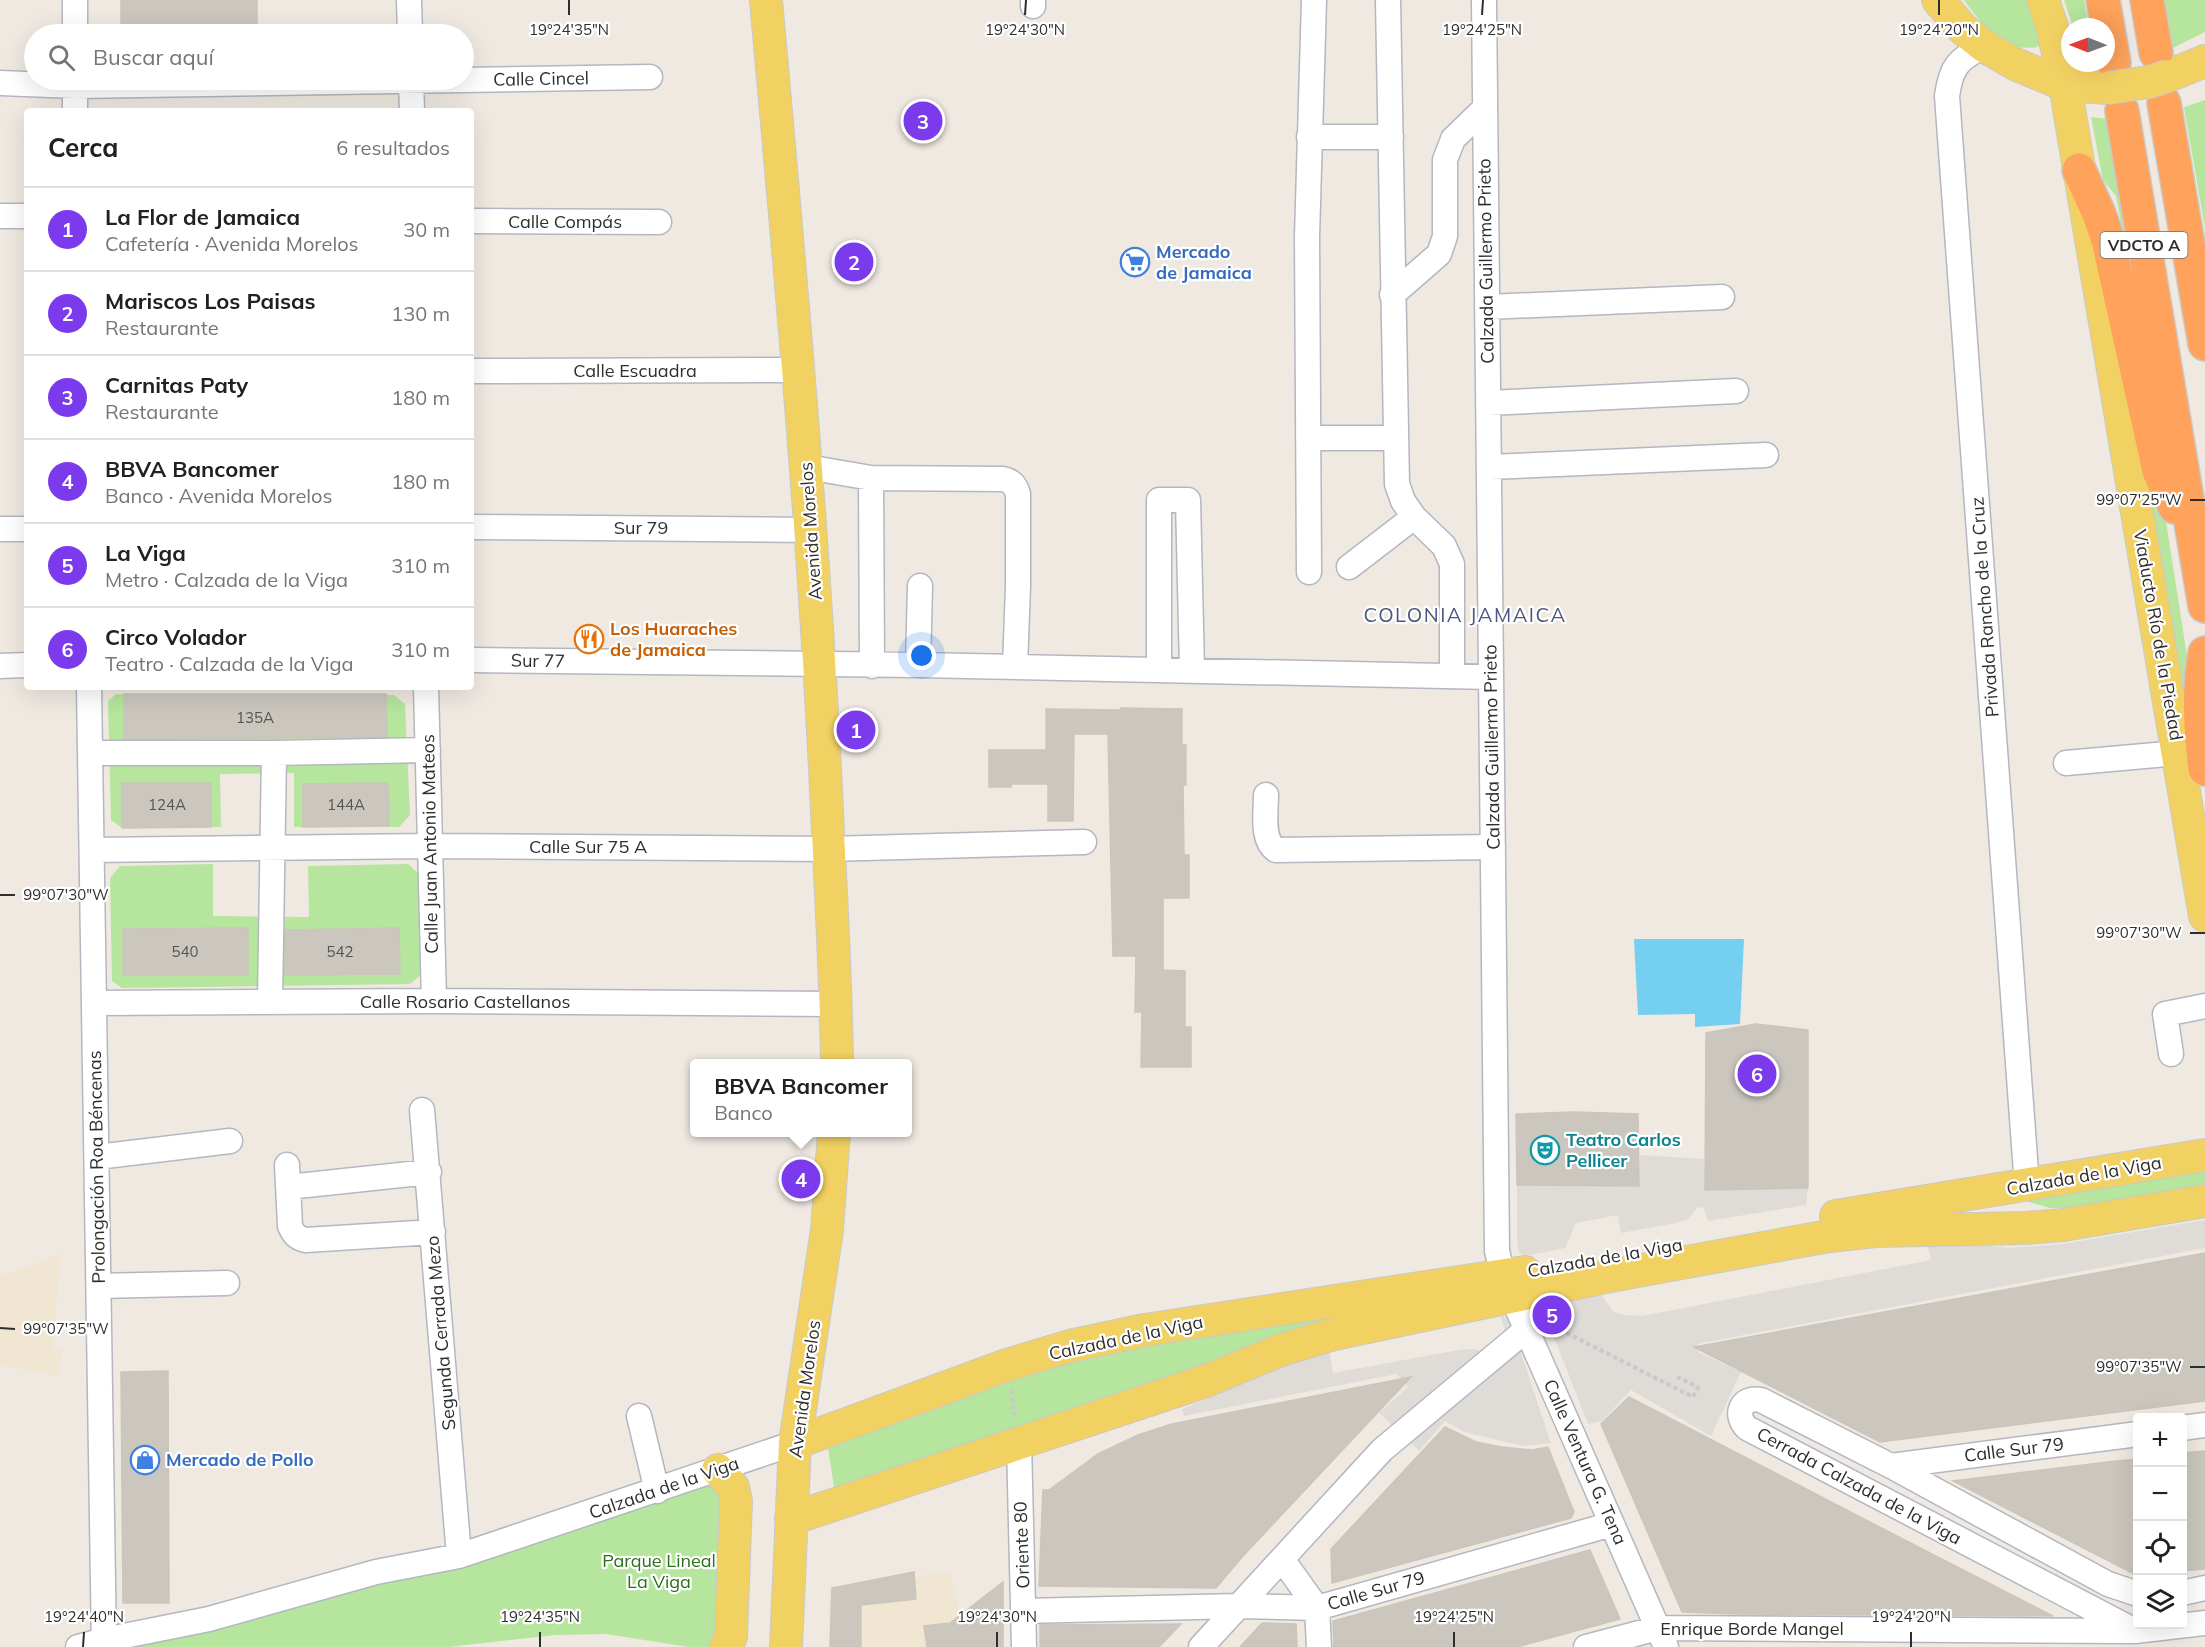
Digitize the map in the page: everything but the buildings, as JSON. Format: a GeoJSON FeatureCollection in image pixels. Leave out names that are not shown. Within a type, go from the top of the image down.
{"type":"FeatureCollection","features":[{"type":"Feature","properties":{"kind":"highway","name":"VDCTO A"},"geometry":{"type":"LineString","coordinates":[[2103,0],[2114,87],[2205,606]]}},
{"type":"Feature","properties":{"kind":"highway","name":"VDCTO A"},"geometry":{"type":"LineString","coordinates":[[2147,0],[2163,77],[2205,344]]}},
{"type":"Feature","properties":{"kind":"highway"},"geometry":{"type":"LineString","coordinates":[[2079,170],[2099,214],[2116,266],[2159,471],[2171,501],[2193,538]]}},
{"type":"Feature","properties":{"kind":"highway"},"geometry":{"type":"LineString","coordinates":[[2191,761],[2200,727],[2200,679],[2205,653]]}},
{"type":"Feature","properties":{"kind":"main road","name":"Avenida Morelos"},"geometry":{"type":"LineString","coordinates":[[766,0],[812,530],[821,665],[837,1059]]}},
{"type":"Feature","properties":{"kind":"main road"},"geometry":{"type":"LineString","coordinates":[[1938,0],[1963,29],[1984,46],[2015,64],[2065,85],[2114,87],[2149,82],[2205,62]]}},
{"type":"Feature","properties":{"kind":"main road","name":"Viaducto Río de la Piedad"},"geometry":{"type":"LineString","coordinates":[[2043,0],[2052,27],[2065,85],[2079,170],[2191,761],[2205,916]]}},
{"type":"Feature","properties":{"kind":"main road","name":"Avenida Morelos"},"geometry":{"type":"LineString","coordinates":[[786,1647],[795,1443],[827,1230],[834,1137]]}},
{"type":"Feature","properties":{"kind":"main road","name":"Calzada de la Viga"},"geometry":{"type":"LineString","coordinates":[[791,1519],[1206,1381],[1281,1350],[1508,1286],[1876,1209],[2205,1155]]}},
{"type":"Feature","properties":{"kind":"main road","name":"Calzada de la Viga"},"geometry":{"type":"LineString","coordinates":[[795,1443],[1007,1365],[1070,1346],[1145,1330],[1402,1292],[1508,1286],[1829,1236],[1875,1231],[2026,1228],[2063,1225],[2205,1201]]}},
{"type":"Feature","properties":{"kind":"main road"},"geometry":{"type":"LineString","coordinates":[[1876,1209],[1926,1216],[1959,1229]]}},
{"type":"Feature","properties":{"kind":"main road"},"geometry":{"type":"LineString","coordinates":[[1281,1350],[1310,1333],[1381,1305],[1402,1292]]}},
{"type":"Feature","properties":{"kind":"main road"},"geometry":{"type":"LineString","coordinates":[[718,1470],[733,1487],[736,1501],[731,1637],[726,1647]]}},
{"type":"Feature","properties":{"kind":"street"},"geometry":{"type":"LineString","coordinates":[[75,0],[75,24]]}},
{"type":"Feature","properties":{"kind":"street"},"geometry":{"type":"LineString","coordinates":[[409,0],[410,24]]}},
{"type":"Feature","properties":{"kind":"street"},"geometry":{"type":"LineString","coordinates":[[1309,572],[1309,137],[1314,0]]}},
{"type":"Feature","properties":{"kind":"street"},"geometry":{"type":"LineString","coordinates":[[1388,0],[1394,438],[1397,484],[1403,501],[1414,517],[1444,546],[1452,564],[1452,676]]}},
{"type":"Feature","properties":{"kind":"street","name":"Calzada Guillermo Prieto"},"geometry":{"type":"LineString","coordinates":[[1484,0],[1497,1251],[1508,1286]]}},
{"type":"Feature","properties":{"kind":"street","name":"Privada Rancho de la Cruz"},"geometry":{"type":"LineString","coordinates":[[1984,46],[1956,63],[1949,79],[1947,96],[2027,1186]]}},
{"type":"Feature","properties":{"kind":"street","name":"Calle Cincel"},"geometry":{"type":"LineString","coordinates":[[474,79],[650,77]]}},
{"type":"Feature","properties":{"kind":"street","name":"Calle Cincel"},"geometry":{"type":"LineString","coordinates":[[0,83],[24,83]]}},
{"type":"Feature","properties":{"kind":"street"},"geometry":{"type":"LineString","coordinates":[[75,90],[75,108]]}},
{"type":"Feature","properties":{"kind":"street"},"geometry":{"type":"LineString","coordinates":[[411,90],[412,108]]}},
{"type":"Feature","properties":{"kind":"street"},"geometry":{"type":"LineString","coordinates":[[1392,296],[1439,254],[1445,236],[1445,160],[1453,139],[1485,108]]}},
{"type":"Feature","properties":{"kind":"street"},"geometry":{"type":"LineString","coordinates":[[1309,137],[1391,137]]}},
{"type":"Feature","properties":{"kind":"street"},"geometry":{"type":"LineString","coordinates":[[0,216],[24,216]]}},
{"type":"Feature","properties":{"kind":"street","name":"Calle Compás"},"geometry":{"type":"LineString","coordinates":[[474,221],[659,222]]}},
{"type":"Feature","properties":{"kind":"street"},"geometry":{"type":"LineString","coordinates":[[1487,307],[1722,297]]}},
{"type":"Feature","properties":{"kind":"street","name":"Calle Escuadra"},"geometry":{"type":"LineString","coordinates":[[474,371],[799,370]]}},
{"type":"Feature","properties":{"kind":"street"},"geometry":{"type":"LineString","coordinates":[[1488,403],[1736,391]]}},
{"type":"Feature","properties":{"kind":"street"},"geometry":{"type":"LineString","coordinates":[[1308,438],[1394,438]]}},
{"type":"Feature","properties":{"kind":"street"},"geometry":{"type":"LineString","coordinates":[[1489,467],[1766,455]]}},
{"type":"Feature","properties":{"kind":"street"},"geometry":{"type":"LineString","coordinates":[[807,466],[872,478],[1003,479],[1010,481],[1018,494],[1015,667]]}},
{"type":"Feature","properties":{"kind":"street"},"geometry":{"type":"LineString","coordinates":[[872,478],[872,666]]}},
{"type":"Feature","properties":{"kind":"street"},"geometry":{"type":"LineString","coordinates":[[1159,670],[1159,500],[1188,500],[1192,670]]}},
{"type":"Feature","properties":{"kind":"street"},"geometry":{"type":"LineString","coordinates":[[1349,567],[1414,517]]}},
{"type":"Feature","properties":{"kind":"street","name":"Sur 79"},"geometry":{"type":"LineString","coordinates":[[474,527],[812,530]]}},
{"type":"Feature","properties":{"kind":"street"},"geometry":{"type":"LineString","coordinates":[[0,529],[24,529]]}},
{"type":"Feature","properties":{"kind":"street"},"geometry":{"type":"LineString","coordinates":[[918,665],[920,586]]}},
{"type":"Feature","properties":{"kind":"street","name":"Sur 77"},"geometry":{"type":"LineString","coordinates":[[474,660],[918,665],[1491,677]]}},
{"type":"Feature","properties":{"kind":"street"},"geometry":{"type":"LineString","coordinates":[[0,666],[24,665]]}},
{"type":"Feature","properties":{"kind":"street","name":"Prolongación Roa Béncenas"},"geometry":{"type":"LineString","coordinates":[[90,690],[104,1643]]}},
{"type":"Feature","properties":{"kind":"street","name":"Calle Juan Antonio Mateos"},"geometry":{"type":"LineString","coordinates":[[426,690],[434,1001]]}},
{"type":"Feature","properties":{"kind":"street"},"geometry":{"type":"LineString","coordinates":[[90,753],[428,750]]}},
{"type":"Feature","properties":{"kind":"street"},"geometry":{"type":"LineString","coordinates":[[270,1002],[274,753]]}},
{"type":"Feature","properties":{"kind":"street"},"geometry":{"type":"LineString","coordinates":[[2066,763],[2191,761]]}},
{"type":"Feature","properties":{"kind":"street"},"geometry":{"type":"LineString","coordinates":[[1266,795],[1266,836],[1271,847],[1276,850],[1492,847]]}},
{"type":"Feature","properties":{"kind":"street","name":"Calle Sur 75 A"},"geometry":{"type":"LineString","coordinates":[[92,850],[430,846],[829,849],[1084,842]]}},
{"type":"Feature","properties":{"kind":"street","name":"Calle Rosario Castellanos"},"geometry":{"type":"LineString","coordinates":[[94,1003],[434,1001],[836,1004]]}},
{"type":"Feature","properties":{"kind":"street"},"geometry":{"type":"LineString","coordinates":[[2171,1054],[2165,1014],[2205,1006]]}},
{"type":"Feature","properties":{"kind":"street","name":"Segunda Cerrada Mezo"},"geometry":{"type":"LineString","coordinates":[[422,1110],[429,1172],[459,1556]]}},
{"type":"Feature","properties":{"kind":"street"},"geometry":{"type":"LineString","coordinates":[[97,1157],[230,1140]]}},
{"type":"Feature","properties":{"kind":"street"},"geometry":{"type":"LineString","coordinates":[[429,1172],[288,1176],[290,1226],[299,1239],[306,1240],[433,1232]]}},
{"type":"Feature","properties":{"kind":"street"},"geometry":{"type":"LineString","coordinates":[[99,1286],[227,1283]]}},
{"type":"Feature","properties":{"kind":"street","name":"Calle Ventura G. Tena"},"geometry":{"type":"LineString","coordinates":[[1508,1286],[1662,1637]]}},
{"type":"Feature","properties":{"kind":"street"},"geometry":{"type":"LineString","coordinates":[[1201,1647],[1382,1450],[1527,1329]]}},
{"type":"Feature","properties":{"kind":"street","name":"Cerrada Calzada de la Viga"},"geometry":{"type":"LineString","coordinates":[[2133,1592],[2108,1584],[1891,1466],[1761,1400],[1754,1398],[1741,1407],[1742,1422],[1748,1428],[2135,1631]]}},
{"type":"Feature","properties":{"kind":"street"},"geometry":{"type":"LineString","coordinates":[[639,1416],[657,1491]]}},
{"type":"Feature","properties":{"kind":"street"},"geometry":{"type":"LineString","coordinates":[[2187,1427],[2205,1425]]}},
{"type":"Feature","properties":{"kind":"street","name":"Calle Sur 79"},"geometry":{"type":"LineString","coordinates":[[1891,1466],[2133,1435]]}},
{"type":"Feature","properties":{"kind":"street","name":"Calzada de la Viga"},"geometry":{"type":"LineString","coordinates":[[78,1647],[209,1619],[376,1572],[459,1556],[795,1443]]}},
{"type":"Feature","properties":{"kind":"street","name":"Oriente 80"},"geometry":{"type":"LineString","coordinates":[[1019,1443],[1024,1647]]}},
{"type":"Feature","properties":{"kind":"street","name":"Calle Sur 79"},"geometry":{"type":"LineString","coordinates":[[1024,1611],[1239,1606],[1317,1608],[1612,1524]]}},
{"type":"Feature","properties":{"kind":"street"},"geometry":{"type":"LineString","coordinates":[[1282,1559],[1317,1608],[1318,1647]]}},
{"type":"Feature","properties":{"kind":"street"},"geometry":{"type":"LineString","coordinates":[[2187,1592],[2205,1588]]}},
{"type":"Feature","properties":{"kind":"street"},"geometry":{"type":"LineString","coordinates":[[2135,1631],[2205,1623]]}},
{"type":"Feature","properties":{"kind":"street","name":"Enrique Borde Mangel"},"geometry":{"type":"LineString","coordinates":[[1586,1647],[1662,1637],[2135,1631]]}},
{"type":"Feature","properties":{"kind":"path"},"geometry":{"type":"LineString","coordinates":[[1527,1329],[1549,1324],[1693,1397],[1698,1387],[1677,1377]]}},
{"type":"Feature","properties":{"kind":"path"},"geometry":{"type":"LineString","coordinates":[[1007,1365],[1019,1443]]}},
{"type":"Feature","properties":{"kind":"shaded area"},"geometry":{"type":"Polygon","coordinates":[[[1640,1155],[1704,1159],[1705,1190],[1808,1188],[1806,1205],[1708,1221],[1703,1207],[1697,1208],[1688,1219],[1677,1223],[1621,1233],[1618,1215],[1576,1223],[1565,1248],[1526,1256],[1519,1252],[1517,1185],[1639,1186],[1640,1155]]]}},
{"type":"Feature","properties":{"kind":"shaded area"},"geometry":{"type":"Polygon","coordinates":[[[2205,1220],[2205,1248],[1697,1344],[1698,1352],[1741,1372],[1711,1436],[1631,1390],[1602,1421],[1588,1424],[1543,1309],[1549,1304],[1601,1295],[1614,1312],[1642,1316],[1931,1260],[1926,1239],[2009,1248],[2062,1244],[2205,1220]]]}},
{"type":"Feature","properties":{"kind":"shaded area"},"geometry":{"type":"Polygon","coordinates":[[[61,1254],[53,1348],[62,1350],[59,1376],[0,1365],[0,1276],[61,1254]]]}},
{"type":"Feature","properties":{"kind":"shaded area"},"geometry":{"type":"Polygon","coordinates":[[[1501,1316],[1506,1317],[1519,1347],[1551,1443],[1523,1446],[1464,1432],[1445,1421],[1419,1451],[1379,1413],[1408,1387],[1397,1374],[1184,1416],[1182,1409],[1329,1348],[1333,1373],[1464,1349],[1478,1350],[1491,1356],[1507,1340],[1501,1316]]]}},
{"type":"Feature","properties":{"kind":"shaded area"},"geometry":{"type":"Polygon","coordinates":[[[949,1572],[969,1647],[829,1647],[829,1588],[949,1572]]]}},
{"type":"Feature","properties":{"kind":"green space"},"geometry":{"type":"Polygon","coordinates":[[[1964,0],[2027,0],[2043,40],[2037,47],[2025,48],[2004,41],[1986,27],[1964,0]]]}},
{"type":"Feature","properties":{"kind":"green space"},"geometry":{"type":"Polygon","coordinates":[[[2064,0],[2084,0],[2087,18],[2070,18],[2064,0]]]}},
{"type":"Feature","properties":{"kind":"green space"},"geometry":{"type":"Polygon","coordinates":[[[2165,0],[2205,0],[2205,32],[2173,48],[2165,0]]]}},
{"type":"Feature","properties":{"kind":"green space"},"geometry":{"type":"Polygon","coordinates":[[[2205,100],[2205,228],[2184,107],[2205,100]]]}},
{"type":"Feature","properties":{"kind":"green space"},"geometry":{"type":"Polygon","coordinates":[[[2091,117],[2109,119],[2142,306],[2133,289],[2116,196],[2103,180],[2091,117]]]}},
{"type":"Feature","properties":{"kind":"green space"},"geometry":{"type":"Polygon","coordinates":[[[2138,434],[2162,496],[2192,688],[2187,729],[2138,434]]]}},
{"type":"Feature","properties":{"kind":"green space"},"geometry":{"type":"Polygon","coordinates":[[[116,694],[394,695],[405,704],[410,815],[399,827],[294,827],[294,773],[220,774],[221,827],[122,828],[111,820],[108,701],[116,694]]]}},
{"type":"Feature","properties":{"kind":"green space"},"geometry":{"type":"Polygon","coordinates":[[[213,864],[213,916],[309,917],[308,866],[408,864],[421,876],[421,975],[410,984],[122,988],[112,981],[110,878],[120,866],[213,864]]]}},
{"type":"Feature","properties":{"kind":"green space"},"geometry":{"type":"Polygon","coordinates":[[[2205,1165],[2205,1185],[2067,1208],[2050,1208],[2022,1200],[2205,1165]]]}},
{"type":"Feature","properties":{"kind":"green space"},"geometry":{"type":"Polygon","coordinates":[[[1346,1311],[1315,1326],[1154,1382],[834,1487],[828,1448],[833,1442],[1073,1357],[1346,1311]]]}},
{"type":"Feature","properties":{"kind":"green space","name":"Parque Lineal La Viga"},"geometry":{"type":"Polygon","coordinates":[[[713,1484],[728,1499],[718,1647],[689,1647],[606,1634],[555,1635],[448,1647],[111,1647],[713,1484]]]}},
{"type":"Feature","properties":{"kind":"water"},"geometry":{"type":"Polygon","coordinates":[[[1634,939],[1744,939],[1740,1024],[1695,1027],[1695,1014],[1638,1015],[1634,939]]]}},
{"type":"Feature","properties":{"kind":"place","name":"Carnitas Paty"},"geometry":{"type":"Point","coordinates":[923,121]}},
{"type":"Feature","properties":{"kind":"place","name":"Mariscos Los Paisas"},"geometry":{"type":"Point","coordinates":[854,262]}},
{"type":"Feature","properties":{"kind":"place","name":"Mercado de Jamaica"},"geometry":{"type":"Point","coordinates":[1135,262]}},
{"type":"Feature","properties":{"kind":"place","name":"Los Huaraches de Jamaica"},"geometry":{"type":"Point","coordinates":[589,639]}},
{"type":"Feature","properties":{"kind":"place","name":"La Flor de Jamaica"},"geometry":{"type":"Point","coordinates":[856,730]}},
{"type":"Feature","properties":{"kind":"place","name":"Circo Volador"},"geometry":{"type":"Point","coordinates":[1757,1074]}},
{"type":"Feature","properties":{"kind":"place","name":"Teatro Carlos Pellicer"},"geometry":{"type":"Point","coordinates":[1545,1150]}},
{"type":"Feature","properties":{"kind":"place","name":"BBVA Bancomer"},"geometry":{"type":"Point","coordinates":[801,1179]}},
{"type":"Feature","properties":{"kind":"place","name":"La Viga"},"geometry":{"type":"Point","coordinates":[1552,1315]}},
{"type":"Feature","properties":{"kind":"place","name":"Mercado de Pollo"},"geometry":{"type":"Point","coordinates":[145,1460]}},
{"type":"Feature","properties":{"kind":"district","name":"COLONIA JAMAICA"},"geometry":{"type":"Point","coordinates":[1465,615]}}]}
